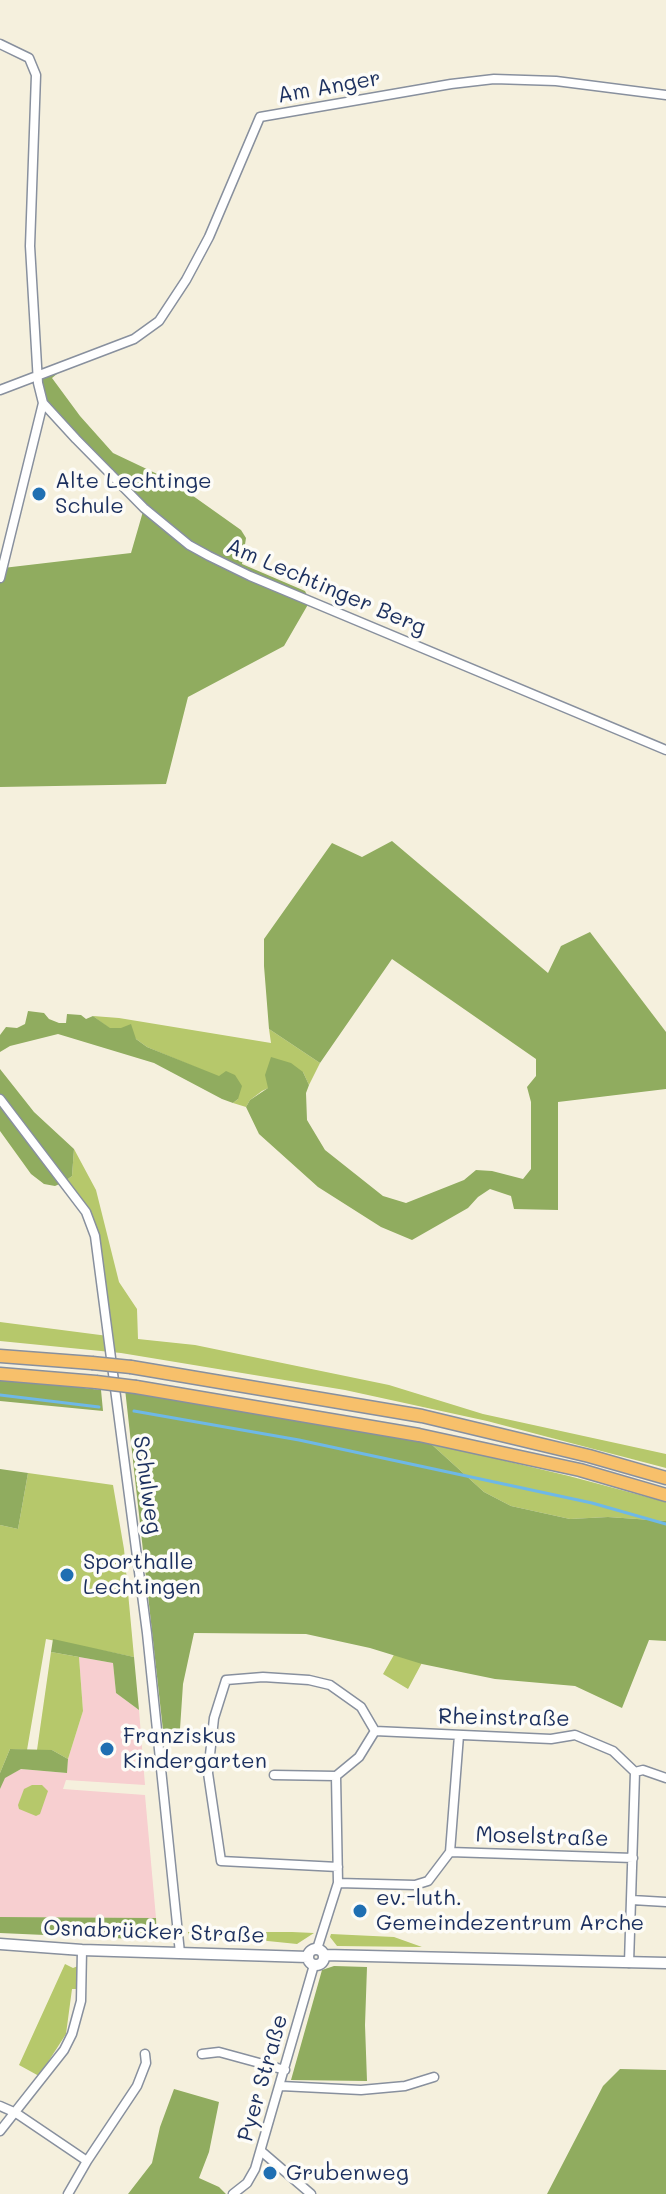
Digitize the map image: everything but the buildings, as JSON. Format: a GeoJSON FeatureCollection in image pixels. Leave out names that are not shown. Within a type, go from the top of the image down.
{"type":"FeatureCollection","features":[{"type":"Feature","properties":{"kind":"highway"},"geometry":{"type":"LineString","coordinates":[[0,1356],[131,1367],[422,1416],[666,1478]]}},
{"type":"Feature","properties":{"kind":"highway"},"geometry":{"type":"LineString","coordinates":[[0,1374],[136,1387],[419,1435],[580,1470],[666,1495]]}},
{"type":"Feature","properties":{"kind":"street"},"geometry":{"type":"LineString","coordinates":[[0,44],[29,58],[36,75],[30,246],[38,383],[43,403],[0,578]]}},
{"type":"Feature","properties":{"kind":"street","name":"Am Anger"},"geometry":{"type":"LineString","coordinates":[[39,374],[134,339],[159,321],[209,237],[260,117],[494,79],[556,81],[666,95]]}},
{"type":"Feature","properties":{"kind":"street"},"geometry":{"type":"LineString","coordinates":[[0,390],[34,379],[39,374]]}},
{"type":"Feature","properties":{"kind":"street","name":"Am Lechtinger Berg"},"geometry":{"type":"LineString","coordinates":[[43,403],[128,494],[168,529],[209,556],[666,750]]}},
{"type":"Feature","properties":{"kind":"street","name":"Schulweg"},"geometry":{"type":"LineString","coordinates":[[0,1099],[86,1212],[95,1236],[130,1485],[180,1953]]}},
{"type":"Feature","properties":{"kind":"street"},"geometry":{"type":"LineString","coordinates":[[274,1775],[336,1776],[359,1757],[375,1731],[361,1707],[330,1685],[309,1680],[263,1677],[226,1680],[214,1718],[208,1773],[221,1861],[338,1867]]}},
{"type":"Feature","properties":{"kind":"street","name":"Rheinstraße"},"geometry":{"type":"LineString","coordinates":[[375,1731],[551,1739],[575,1735],[613,1751],[635,1772]]}},
{"type":"Feature","properties":{"kind":"street"},"geometry":{"type":"LineString","coordinates":[[338,1883],[415,1885],[428,1881],[450,1852],[459,1735]]}},
{"type":"Feature","properties":{"kind":"street"},"geometry":{"type":"LineString","coordinates":[[629,1963],[635,1772],[643,1770],[666,1778]]}},
{"type":"Feature","properties":{"kind":"street"},"geometry":{"type":"LineString","coordinates":[[320,1952],[338,1883],[336,1776]]}},
{"type":"Feature","properties":{"kind":"street","name":"Moselstraße"},"geometry":{"type":"LineString","coordinates":[[450,1852],[633,1858]]}},
{"type":"Feature","properties":{"kind":"street"},"geometry":{"type":"LineString","coordinates":[[632,1900],[666,1902]]}},
{"type":"Feature","properties":{"kind":"street","name":"Osnabrücker Straße"},"geometry":{"type":"LineString","coordinates":[[0,1944],[311,1961]]}},
{"type":"Feature","properties":{"kind":"street"},"geometry":{"type":"LineString","coordinates":[[0,2131],[72,2034],[81,2001],[82,1950]]}},
{"type":"Feature","properties":{"kind":"street"},"geometry":{"type":"LineString","coordinates":[[311,1961],[311,1951],[666,1963]]}},
{"type":"Feature","properties":{"kind":"street","name":"Pyer Straße"},"geometry":{"type":"LineString","coordinates":[[233,2194],[247,2183],[261,2151],[281,2086],[311,1961]]}},
{"type":"Feature","properties":{"kind":"street"},"geometry":{"type":"LineString","coordinates":[[202,2054],[219,2052],[285,2070]]}},
{"type":"Feature","properties":{"kind":"street"},"geometry":{"type":"LineString","coordinates":[[68,2194],[137,2086],[146,2063],[145,2054]]}},
{"type":"Feature","properties":{"kind":"street"},"geometry":{"type":"LineString","coordinates":[[281,2086],[361,2090],[405,2086],[434,2077]]}},
{"type":"Feature","properties":{"kind":"street"},"geometry":{"type":"LineString","coordinates":[[0,2106],[16,2113],[87,2161]]}},
{"type":"Feature","properties":{"kind":"street"},"geometry":{"type":"LineString","coordinates":[[261,2151],[311,2194]]}},
{"type":"Feature","properties":{"kind":"shaded area"},"geometry":{"type":"Polygon","coordinates":[[[79,1657],[113,1663],[116,1693],[139,1710],[145,1785],[66,1780],[63,1789],[145,1795],[156,1918],[0,1917],[0,1789],[4,1778],[21,1769],[67,1773],[68,1759],[83,1711],[79,1657]]]}},
{"type":"Feature","properties":{"kind":"green space"},"geometry":{"type":"Polygon","coordinates":[[[74,360],[52,378],[113,453],[172,481],[241,530],[246,538],[242,564],[305,591],[310,601],[284,646],[188,697],[166,784],[0,787],[0,578],[3,568],[131,553],[144,508],[43,403],[39,374],[74,360]]]}},
{"type":"Feature","properties":{"kind":"green space"},"geometry":{"type":"Polygon","coordinates":[[[392,841],[548,973],[561,946],[590,932],[666,1032],[666,1089],[558,1102],[558,1210],[514,1209],[511,1196],[490,1189],[468,1208],[412,1240],[381,1227],[318,1187],[259,1134],[246,1107],[250,1100],[268,1088],[265,1075],[271,1057],[291,1063],[303,1072],[309,1085],[306,1093],[307,1120],[325,1150],[383,1196],[406,1203],[464,1180],[476,1170],[523,1179],[531,1169],[531,1102],[527,1087],[536,1076],[536,1059],[392,959],[320,1063],[269,1029],[264,939],[332,843],[362,857],[392,841]]]}},
{"type":"Feature","properties":{"kind":"green space"},"geometry":{"type":"Polygon","coordinates":[[[28,1011],[44,1013],[59,1023],[66,1023],[67,1014],[81,1015],[86,1019],[93,1016],[110,1028],[131,1024],[136,1039],[147,1047],[219,1076],[226,1071],[235,1075],[242,1086],[238,1099],[233,1103],[154,1063],[58,1034],[10,1046],[0,1052],[0,1035],[6,1027],[17,1028],[25,1024],[28,1011]]]}},
{"type":"Feature","properties":{"kind":"green space"},"geometry":{"type":"Polygon","coordinates":[[[93,1016],[271,1043],[269,1029],[320,1063],[309,1085],[303,1072],[262,1091],[246,1107],[233,1103],[238,1099],[219,1077],[147,1047],[121,1028],[109,1028],[93,1016]]]}},
{"type":"Feature","properties":{"kind":"green space"},"geometry":{"type":"Polygon","coordinates":[[[0,1069],[34,1112],[74,1149],[72,1176],[64,1182],[55,1186],[44,1184],[31,1174],[0,1131],[0,1069]]]}},
{"type":"Feature","properties":{"kind":"green space"},"geometry":{"type":"Polygon","coordinates":[[[74,1149],[96,1190],[119,1282],[137,1309],[138,1339],[195,1345],[389,1385],[483,1414],[666,1454],[666,1468],[487,1421],[345,1390],[121,1353],[0,1341],[0,1322],[108,1336],[95,1236],[86,1211],[64,1182],[72,1176],[74,1149]]]}},
{"type":"Feature","properties":{"kind":"green space"},"geometry":{"type":"Polygon","coordinates":[[[0,1378],[101,1390],[103,1411],[0,1401],[0,1378]]]}},
{"type":"Feature","properties":{"kind":"green space"},"geometry":{"type":"Polygon","coordinates":[[[125,1389],[430,1443],[484,1492],[511,1506],[570,1519],[608,1517],[666,1521],[666,1641],[649,1640],[622,1708],[575,1686],[495,1679],[306,1634],[194,1633],[183,1684],[180,1729],[163,1730],[125,1389]]]}},
{"type":"Feature","properties":{"kind":"green space"},"geometry":{"type":"Polygon","coordinates":[[[430,1443],[666,1502],[666,1521],[608,1517],[570,1519],[511,1506],[484,1492],[430,1443]]]}},
{"type":"Feature","properties":{"kind":"green space"},"geometry":{"type":"Polygon","coordinates":[[[0,1469],[28,1473],[18,1529],[0,1525],[0,1469]]]}},
{"type":"Feature","properties":{"kind":"green space"},"geometry":{"type":"Polygon","coordinates":[[[28,1473],[113,1485],[124,1549],[134,1657],[46,1639],[27,1750],[10,1749],[0,1773],[0,1525],[18,1529],[28,1473]]]}},
{"type":"Feature","properties":{"kind":"green space"},"geometry":{"type":"Polygon","coordinates":[[[53,1639],[134,1657],[139,1710],[116,1693],[113,1663],[51,1652],[53,1639]]]}},
{"type":"Feature","properties":{"kind":"green space"},"geometry":{"type":"Polygon","coordinates":[[[51,1652],[79,1657],[83,1711],[68,1759],[52,1750],[37,1750],[51,1652]]]}},
{"type":"Feature","properties":{"kind":"green space"},"geometry":{"type":"Polygon","coordinates":[[[395,1653],[424,1659],[408,1689],[383,1674],[395,1653]]]}},
{"type":"Feature","properties":{"kind":"green space"},"geometry":{"type":"Polygon","coordinates":[[[10,1749],[52,1750],[68,1759],[67,1773],[21,1769],[5,1778],[0,1789],[0,1773],[10,1749]]]}},
{"type":"Feature","properties":{"kind":"green space"},"geometry":{"type":"Polygon","coordinates":[[[42,1785],[48,1791],[40,1814],[36,1816],[19,1809],[18,1805],[24,1789],[42,1785]]]}},
{"type":"Feature","properties":{"kind":"green space"},"geometry":{"type":"Polygon","coordinates":[[[0,1917],[156,1918],[157,1940],[0,1933],[0,1917]]]}},
{"type":"Feature","properties":{"kind":"green space"},"geometry":{"type":"Polygon","coordinates":[[[188,1932],[314,1933],[297,1944],[189,1938],[188,1932]]]}},
{"type":"Feature","properties":{"kind":"green space"},"geometry":{"type":"Polygon","coordinates":[[[331,1934],[394,1937],[422,1947],[337,1946],[331,1934]]]}},
{"type":"Feature","properties":{"kind":"green space"},"geometry":{"type":"Polygon","coordinates":[[[65,1964],[73,1968],[78,1966],[78,1989],[72,1989],[66,2034],[39,2076],[19,2065],[65,1964]]]}},
{"type":"Feature","properties":{"kind":"green space"},"geometry":{"type":"Polygon","coordinates":[[[334,1966],[367,1967],[367,2081],[291,2080],[322,1970],[334,1966]]]}},
{"type":"Feature","properties":{"kind":"green space"},"geometry":{"type":"Polygon","coordinates":[[[620,2069],[666,2070],[666,2194],[547,2194],[603,2086],[620,2069]]]}},
{"type":"Feature","properties":{"kind":"green space"},"geometry":{"type":"Polygon","coordinates":[[[174,2089],[219,2102],[209,2152],[199,2178],[219,2187],[226,2194],[128,2194],[152,2163],[160,2127],[174,2089]]]}},
{"type":"Feature","properties":{"kind":"waterway"},"geometry":{"type":"LineString","coordinates":[[0,1395],[99,1407]]}},
{"type":"Feature","properties":{"kind":"waterway"},"geometry":{"type":"LineString","coordinates":[[134,1411],[299,1440],[592,1503],[666,1524]]}},
{"type":"Feature","properties":{"kind":"place","name":"Alte Lechtinge Schule"},"geometry":{"type":"Point","coordinates":[39,494]}},
{"type":"Feature","properties":{"kind":"place","name":"Sporthalle Lechtingen"},"geometry":{"type":"Point","coordinates":[67,1575]}},
{"type":"Feature","properties":{"kind":"place","name":"Franziskus Kindergarten"},"geometry":{"type":"Point","coordinates":[107,1749]}},
{"type":"Feature","properties":{"kind":"place","name":"ev.-luth. Gemeindezentrum Arche"},"geometry":{"type":"Point","coordinates":[360,1911]}},
{"type":"Feature","properties":{"kind":"place","name":"Grubenweg"},"geometry":{"type":"Point","coordinates":[270,2173]}}]}
